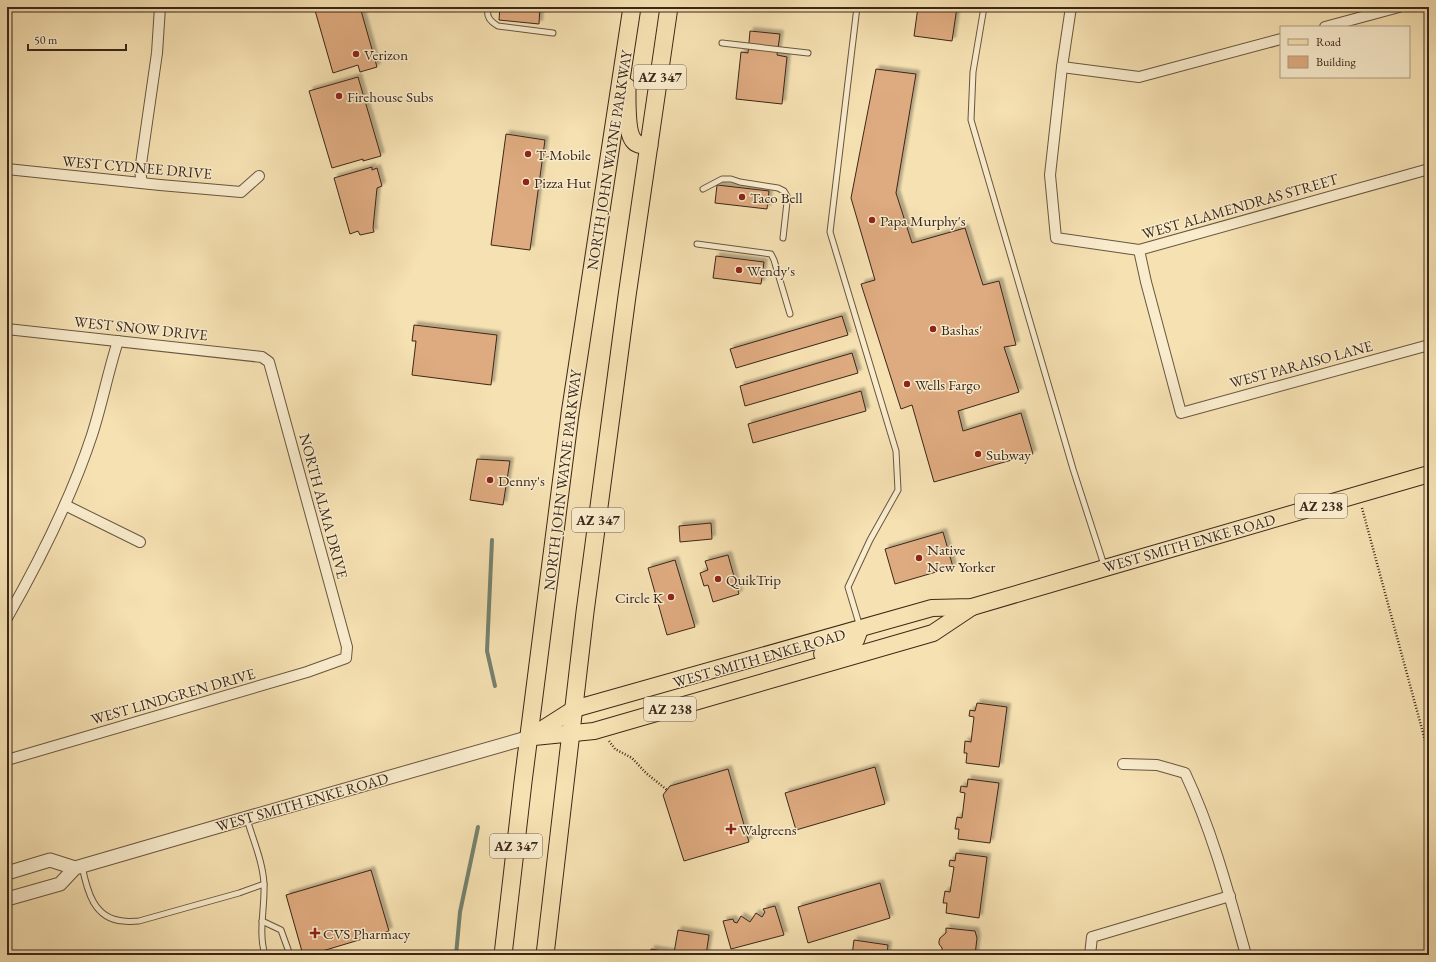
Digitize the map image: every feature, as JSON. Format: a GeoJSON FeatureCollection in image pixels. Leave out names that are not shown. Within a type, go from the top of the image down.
{"type":"FeatureCollection","features":[{"type":"Feature","properties":{"kind":"highway","name":"NORTH JOHN WAYNE PARKWAY"},"geometry":{"type":"LineString","coordinates":[[503,955],[522,790],[530,738],[570,414],[632,7]]}},
{"type":"Feature","properties":{"kind":"highway","name":"AZ 347"},"geometry":{"type":"LineString","coordinates":[[545,955],[585,612],[648,146],[661,68],[669,7]]}},
{"type":"Feature","properties":{"kind":"highway"},"geometry":{"type":"LineString","coordinates":[[625,57],[631,135],[635,143],[648,146]]}},
{"type":"Feature","properties":{"kind":"main road","name":"WEST SMITH ENKE ROAD"},"geometry":{"type":"LineString","coordinates":[[530,738],[574,709],[932,608],[972,607],[1429,474]]}},
{"type":"Feature","properties":{"kind":"main road","name":"WEST SMITH ENKE ROAD"},"geometry":{"type":"LineString","coordinates":[[530,738],[594,731],[934,633],[972,607]]}},
{"type":"Feature","properties":{"kind":"main road"},"geometry":{"type":"LineString","coordinates":[[768,681],[782,666],[850,645],[856,640],[860,629]]}},
{"type":"Feature","properties":{"kind":"street"},"geometry":{"type":"LineString","coordinates":[[142,183],[140,171],[157,53],[160,7]]}},
{"type":"Feature","properties":{"kind":"street"},"geometry":{"type":"LineString","coordinates":[[1071,7],[1062,67],[1140,77],[1280,39]]}},
{"type":"Feature","properties":{"kind":"street"},"geometry":{"type":"LineString","coordinates":[[1329,26],[1399,7]]}},
{"type":"Feature","properties":{"kind":"street","name":"WEST ALAMENDRAS STREET"},"geometry":{"type":"LineString","coordinates":[[1062,67],[1050,175],[1056,238],[1138,250],[1429,168]]}},
{"type":"Feature","properties":{"kind":"street","name":"WEST CYDNEE DRIVE"},"geometry":{"type":"LineString","coordinates":[[7,169],[240,192],[259,176]]}},
{"type":"Feature","properties":{"kind":"street","name":"WEST PARAISO LANE"},"geometry":{"type":"LineString","coordinates":[[1138,250],[1181,413],[1429,345]]}},
{"type":"Feature","properties":{"kind":"street","name":"WEST SNOW DRIVE"},"geometry":{"type":"LineString","coordinates":[[7,329],[262,357],[269,362]]}},
{"type":"Feature","properties":{"kind":"street"},"geometry":{"type":"LineString","coordinates":[[7,618],[21,594],[65,504],[91,436],[118,341]]}},
{"type":"Feature","properties":{"kind":"street","name":"NORTH ALMA DRIVE"},"geometry":{"type":"LineString","coordinates":[[269,362],[347,647],[346,658]]}},
{"type":"Feature","properties":{"kind":"street"},"geometry":{"type":"LineString","coordinates":[[65,504],[140,542]]}},
{"type":"Feature","properties":{"kind":"street","name":"WEST LINDGREN DRIVE"},"geometry":{"type":"LineString","coordinates":[[7,760],[307,672],[346,658]]}},
{"type":"Feature","properties":{"kind":"street","name":"WEST SMITH ENKE ROAD"},"geometry":{"type":"LineString","coordinates":[[79,867],[530,738]]}},
{"type":"Feature","properties":{"kind":"street"},"geometry":{"type":"LineString","coordinates":[[1122,764],[1157,765],[1185,773],[1198,800],[1230,896],[1246,955]]}},
{"type":"Feature","properties":{"kind":"street"},"geometry":{"type":"LineString","coordinates":[[7,873],[50,860],[79,867]]}},
{"type":"Feature","properties":{"kind":"street"},"geometry":{"type":"LineString","coordinates":[[7,900],[60,884],[79,867]]}},
{"type":"Feature","properties":{"kind":"street"},"geometry":{"type":"LineString","coordinates":[[1090,955],[1092,937],[1230,896]]}},
{"type":"Feature","properties":{"kind":"lane"},"geometry":{"type":"LineString","coordinates":[[488,7],[487,16],[491,22],[498,26],[553,33]]}},
{"type":"Feature","properties":{"kind":"lane"},"geometry":{"type":"LineString","coordinates":[[857,7],[830,232],[896,451],[898,490],[870,540],[848,587],[860,629]]}},
{"type":"Feature","properties":{"kind":"lane"},"geometry":{"type":"LineString","coordinates":[[984,7],[973,72],[971,120],[1071,462],[1105,568]]}},
{"type":"Feature","properties":{"kind":"lane"},"geometry":{"type":"LineString","coordinates":[[722,43],[808,53]]}},
{"type":"Feature","properties":{"kind":"lane"},"geometry":{"type":"LineString","coordinates":[[703,189],[722,179],[731,179],[740,182],[778,188],[784,191],[787,196],[787,202],[783,238]]}},
{"type":"Feature","properties":{"kind":"lane"},"geometry":{"type":"LineString","coordinates":[[697,244],[771,254],[790,314]]}},
{"type":"Feature","properties":{"kind":"lane"},"geometry":{"type":"LineString","coordinates":[[247,818],[261,867],[264,884],[262,921],[263,947],[265,955]]}},
{"type":"Feature","properties":{"kind":"lane"},"geometry":{"type":"LineString","coordinates":[[79,867],[86,888],[97,909],[108,916],[123,921],[139,921],[239,893],[264,884]]}},
{"type":"Feature","properties":{"kind":"lane"},"geometry":{"type":"LineString","coordinates":[[262,921],[281,930],[290,955]]}},
{"type":"Feature","properties":{"kind":"path"},"geometry":{"type":"LineString","coordinates":[[1358,495],[1429,755]]}},
{"type":"Feature","properties":{"kind":"path"},"geometry":{"type":"LineString","coordinates":[[607,739],[615,749],[632,758],[646,773],[667,790]]}},
{"type":"Feature","properties":{"kind":"building"},"geometry":{"type":"Polygon","coordinates":[[[314,7],[360,7],[377,67],[360,72],[358,65],[333,73],[314,7]]]}},
{"type":"Feature","properties":{"kind":"building"},"geometry":{"type":"Polygon","coordinates":[[[500,7],[540,7],[539,24],[499,20],[500,7]]]}},
{"type":"Feature","properties":{"kind":"building"},"geometry":{"type":"Polygon","coordinates":[[[918,7],[957,7],[952,41],[914,36],[918,7]]]}},
{"type":"Feature","properties":{"kind":"building"},"geometry":{"type":"Polygon","coordinates":[[[750,31],[780,34],[777,55],[787,57],[782,104],[736,99],[741,52],[748,53],[750,31]]]}},
{"type":"Feature","properties":{"kind":"building"},"geometry":{"type":"Polygon","coordinates":[[[876,69],[916,74],[896,193],[912,243],[965,228],[983,285],[999,281],[1016,345],[1004,347],[1019,392],[958,411],[963,431],[1021,413],[1033,454],[934,482],[912,405],[901,409],[861,284],[875,280],[851,198],[876,69]]]}},
{"type":"Feature","properties":{"kind":"building"},"geometry":{"type":"Polygon","coordinates":[[[358,77],[381,156],[363,161],[363,159],[332,168],[309,91],[358,77]]]}},
{"type":"Feature","properties":{"kind":"building"},"geometry":{"type":"Polygon","coordinates":[[[506,134],[545,140],[530,250],[491,245],[506,134]]]}},
{"type":"Feature","properties":{"kind":"building"},"geometry":{"type":"Polygon","coordinates":[[[372,167],[372,170],[377,168],[382,186],[377,188],[373,228],[374,232],[360,235],[358,231],[350,234],[334,178],[372,167]]]}},
{"type":"Feature","properties":{"kind":"building","name":"Taco Bell"},"geometry":{"type":"Polygon","coordinates":[[[717,185],[769,191],[767,209],[715,203],[717,185]]]}},
{"type":"Feature","properties":{"kind":"building","name":"Wendy's"},"geometry":{"type":"Polygon","coordinates":[[[716,256],[764,262],[761,284],[713,278],[716,256]]]}},
{"type":"Feature","properties":{"kind":"building"},"geometry":{"type":"Polygon","coordinates":[[[842,316],[848,335],[736,368],[730,349],[842,316]]]}},
{"type":"Feature","properties":{"kind":"building"},"geometry":{"type":"Polygon","coordinates":[[[414,325],[497,335],[491,385],[412,375],[416,341],[412,341],[414,325]]]}},
{"type":"Feature","properties":{"kind":"building"},"geometry":{"type":"Polygon","coordinates":[[[852,353],[858,373],[745,406],[740,386],[852,353]]]}},
{"type":"Feature","properties":{"kind":"building"},"geometry":{"type":"Polygon","coordinates":[[[861,391],[866,411],[753,443],[748,424],[861,391]]]}},
{"type":"Feature","properties":{"kind":"building","name":"Denny's"},"geometry":{"type":"Polygon","coordinates":[[[477,459],[510,461],[503,505],[470,500],[477,459]]]}},
{"type":"Feature","properties":{"kind":"building"},"geometry":{"type":"Polygon","coordinates":[[[711,523],[712,539],[680,542],[679,526],[711,523]]]}},
{"type":"Feature","properties":{"kind":"building","name":"Native New Yorker"},"geometry":{"type":"Polygon","coordinates":[[[943,532],[953,567],[895,584],[885,549],[943,532]]]}},
{"type":"Feature","properties":{"kind":"building","name":"QuikTrip"},"geometry":{"type":"Polygon","coordinates":[[[728,555],[739,594],[713,602],[708,585],[704,586],[700,573],[708,570],[705,561],[728,555]]]}},
{"type":"Feature","properties":{"kind":"building","name":"Circle K"},"geometry":{"type":"Polygon","coordinates":[[[675,560],[695,627],[667,635],[648,568],[675,560]]]}},
{"type":"Feature","properties":{"kind":"building"},"geometry":{"type":"Polygon","coordinates":[[[977,703],[1007,707],[999,767],[966,763],[967,753],[964,753],[965,741],[971,742],[974,717],[969,716],[970,710],[975,711],[977,703]]]}},
{"type":"Feature","properties":{"kind":"building"},"geometry":{"type":"Polygon","coordinates":[[[875,767],[885,804],[796,830],[785,793],[875,767]]]}},
{"type":"Feature","properties":{"kind":"building","name":"Walgreens"},"geometry":{"type":"Polygon","coordinates":[[[728,769],[749,842],[684,861],[663,795],[670,786],[728,769]]]}},
{"type":"Feature","properties":{"kind":"building"},"geometry":{"type":"Polygon","coordinates":[[[968,779],[999,783],[990,843],[958,839],[959,829],[955,829],[957,817],[962,818],[965,793],[960,792],[961,786],[967,787],[968,779]]]}},
{"type":"Feature","properties":{"kind":"building"},"geometry":{"type":"Polygon","coordinates":[[[956,853],[987,857],[979,918],[946,913],[947,903],[943,903],[945,891],[950,892],[954,867],[949,866],[950,860],[955,861],[956,853]]]}},
{"type":"Feature","properties":{"kind":"building","name":"CVS Pharmacy"},"geometry":{"type":"Polygon","coordinates":[[[371,870],[389,931],[309,955],[303,955],[286,895],[371,870]]]}},
{"type":"Feature","properties":{"kind":"building"},"geometry":{"type":"Polygon","coordinates":[[[880,883],[890,918],[808,943],[798,907],[880,883]]]}},
{"type":"Feature","properties":{"kind":"building"},"geometry":{"type":"Polygon","coordinates":[[[775,906],[784,935],[731,949],[723,921],[733,919],[734,922],[737,923],[741,916],[750,922],[756,913],[762,917],[765,912],[763,909],[775,906]]]}},
{"type":"Feature","properties":{"kind":"building"},"geometry":{"type":"Polygon","coordinates":[[[946,928],[975,931],[977,938],[975,955],[942,955],[942,948],[939,941],[940,938],[946,933],[946,928]]]}},
{"type":"Feature","properties":{"kind":"building"},"geometry":{"type":"Polygon","coordinates":[[[678,930],[709,935],[706,955],[650,955],[651,949],[674,953],[678,930]]]}},
{"type":"Feature","properties":{"kind":"building"},"geometry":{"type":"Polygon","coordinates":[[[854,940],[888,945],[887,955],[852,955],[854,940]]]}},
{"type":"Feature","properties":{"kind":"waterway"},"geometry":{"type":"LineString","coordinates":[[492,540],[487,651],[495,686]]}},
{"type":"Feature","properties":{"kind":"waterway"},"geometry":{"type":"LineString","coordinates":[[456,955],[460,912],[478,827]]}},
{"type":"Feature","properties":{"kind":"place","name":"Verizon"},"geometry":{"type":"Point","coordinates":[356,54]}},
{"type":"Feature","properties":{"kind":"place","name":"Firehouse Subs"},"geometry":{"type":"Point","coordinates":[339,96]}},
{"type":"Feature","properties":{"kind":"place","name":"T-Mobile"},"geometry":{"type":"Point","coordinates":[528,154]}},
{"type":"Feature","properties":{"kind":"place","name":"Pizza Hut"},"geometry":{"type":"Point","coordinates":[526,182]}},
{"type":"Feature","properties":{"kind":"place","name":"Taco Bell"},"geometry":{"type":"Point","coordinates":[742,197]}},
{"type":"Feature","properties":{"kind":"place","name":"Papa Murphy's"},"geometry":{"type":"Point","coordinates":[872,220]}},
{"type":"Feature","properties":{"kind":"place","name":"Wendy's"},"geometry":{"type":"Point","coordinates":[739,270]}},
{"type":"Feature","properties":{"kind":"place","name":"Bashas'"},"geometry":{"type":"Point","coordinates":[933,329]}},
{"type":"Feature","properties":{"kind":"place","name":"Wells Fargo"},"geometry":{"type":"Point","coordinates":[907,384]}},
{"type":"Feature","properties":{"kind":"place","name":"Subway"},"geometry":{"type":"Point","coordinates":[978,454]}},
{"type":"Feature","properties":{"kind":"place","name":"Denny's"},"geometry":{"type":"Point","coordinates":[490,480]}},
{"type":"Feature","properties":{"kind":"place","name":"Native New Yorker"},"geometry":{"type":"Point","coordinates":[919,558]}},
{"type":"Feature","properties":{"kind":"place","name":"QuikTrip"},"geometry":{"type":"Point","coordinates":[718,579]}},
{"type":"Feature","properties":{"kind":"place","name":"Circle K"},"geometry":{"type":"Point","coordinates":[671,597]}},
{"type":"Feature","properties":{"kind":"place","name":"Walgreens"},"geometry":{"type":"Point","coordinates":[731,829]}},
{"type":"Feature","properties":{"kind":"place","name":"CVS Pharmacy"},"geometry":{"type":"Point","coordinates":[315,933]}}]}
